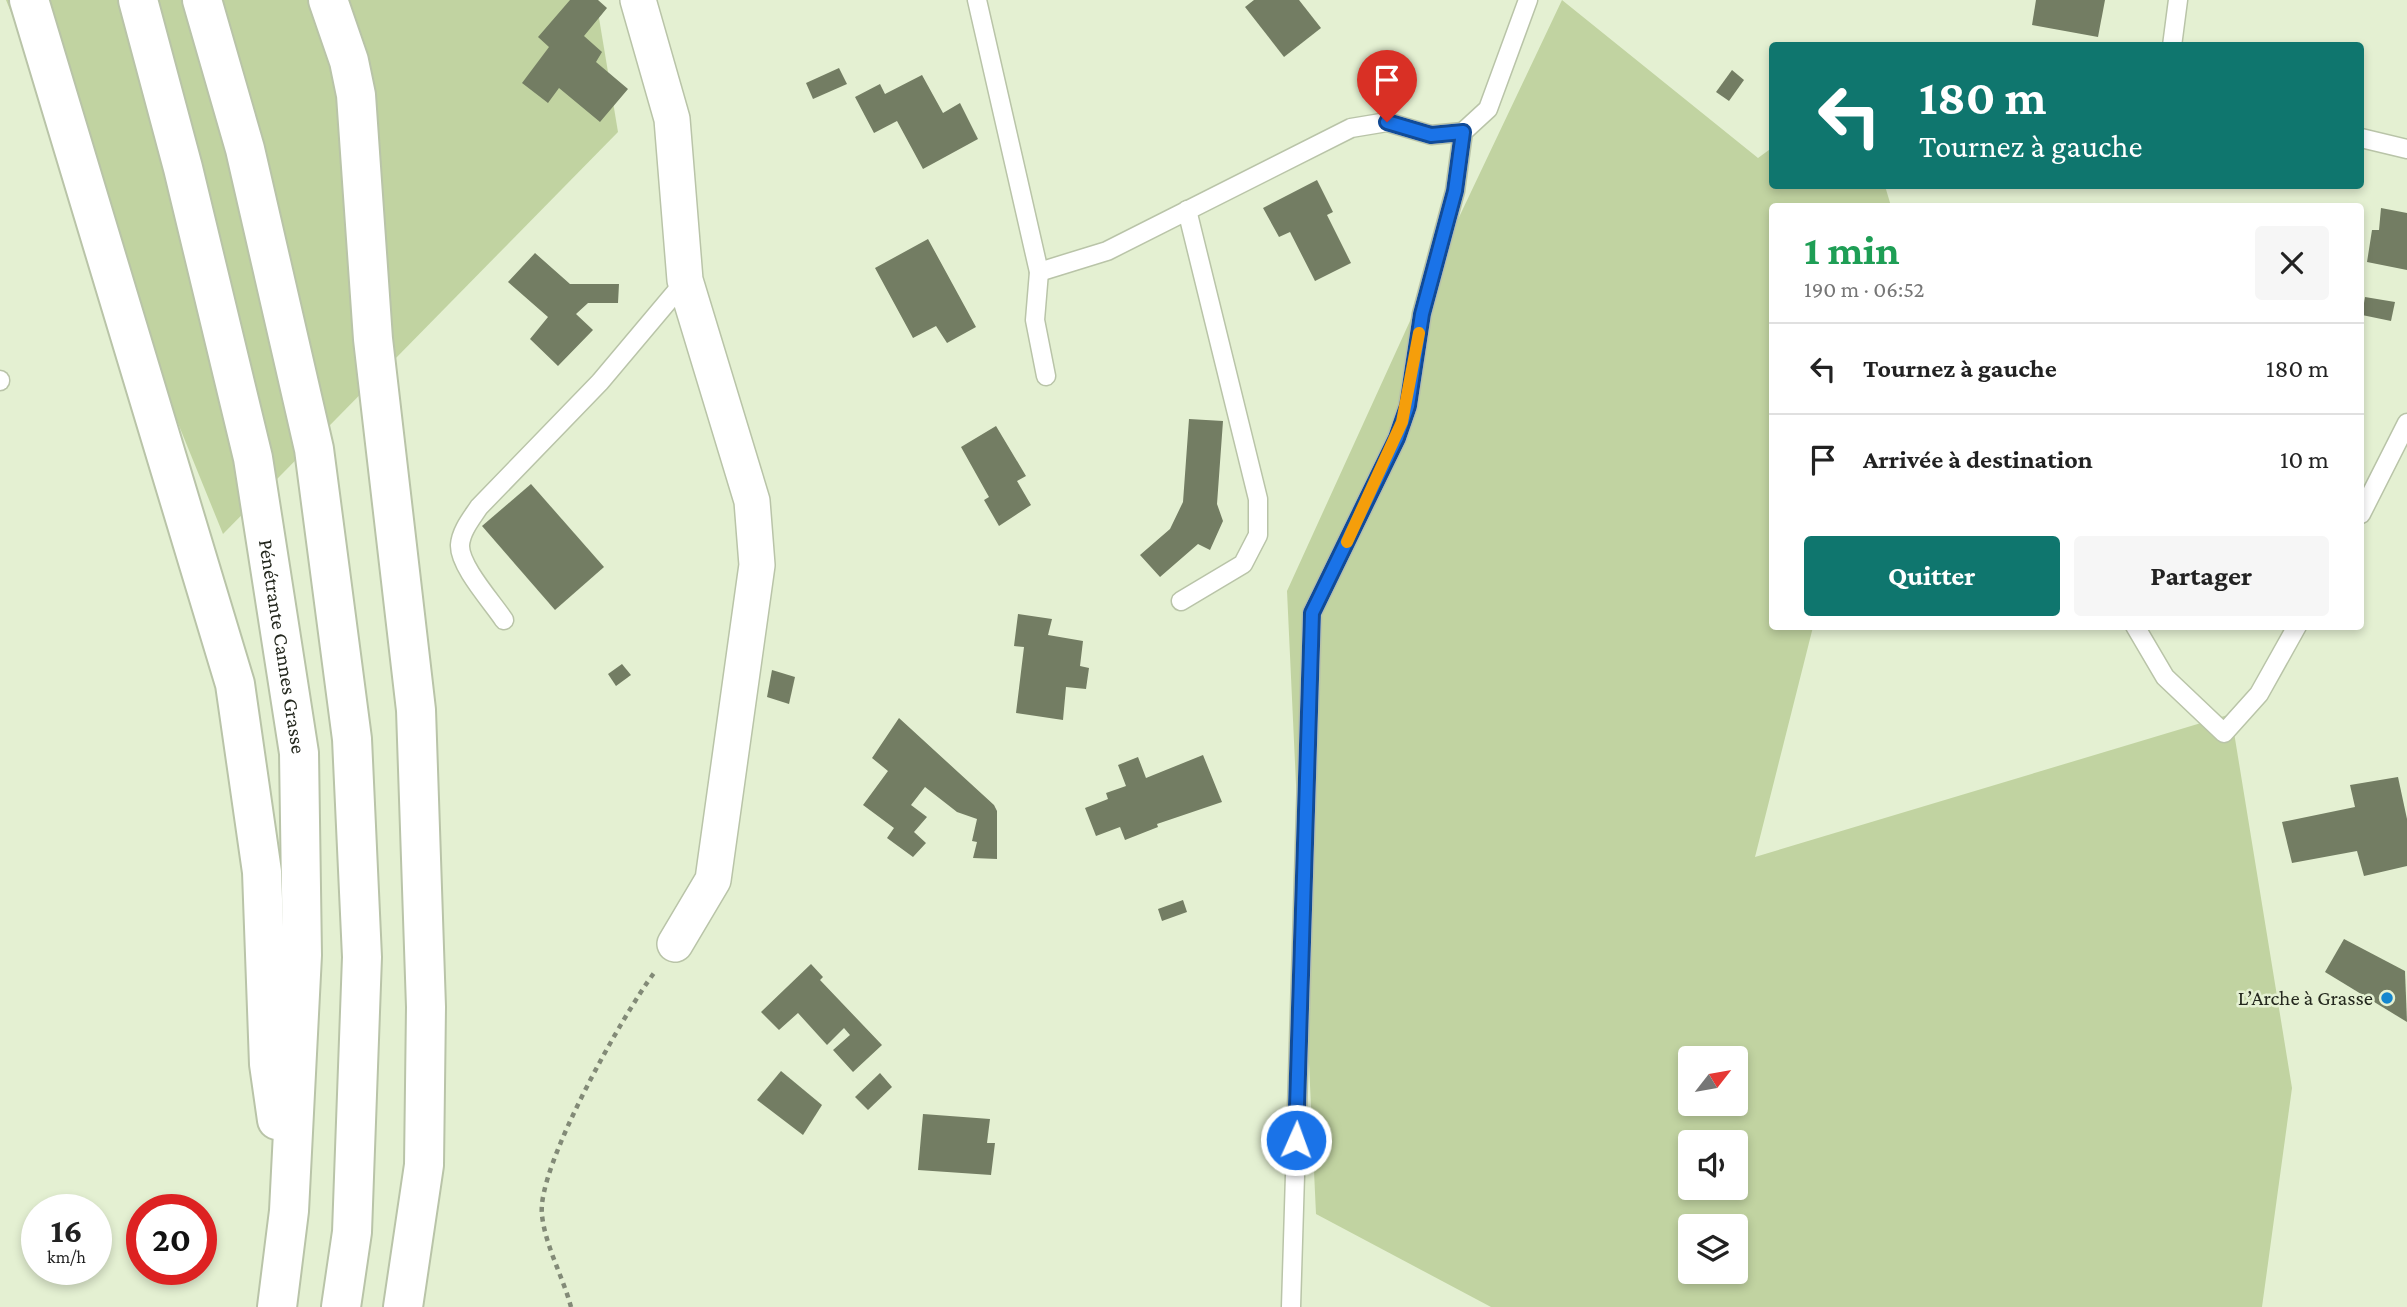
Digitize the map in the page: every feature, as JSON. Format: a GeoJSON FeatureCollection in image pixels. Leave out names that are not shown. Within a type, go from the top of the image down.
{"type":"FeatureCollection","features":[{"type":"Feature","properties":{"kind":"highway"},"geometry":{"type":"LineString","coordinates":[[29,0],[235,684],[262,872],[269,1064],[289,1211]]}},
{"type":"Feature","properties":{"kind":"highway","name":"Pénétrante Cannes Grasse"},"geometry":{"type":"LineString","coordinates":[[138,0],[183,167],[253,458],[299,753],[302,955],[289,1211],[277,1307]]}},
{"type":"Feature","properties":{"kind":"highway"},"geometry":{"type":"LineString","coordinates":[[202,0],[245,149],[314,449],[352,738],[362,957],[352,1232],[341,1307]]}},
{"type":"Feature","properties":{"kind":"highway"},"geometry":{"type":"LineString","coordinates":[[328,0],[349,61],[356,96],[373,339],[416,710],[426,1007],[425,1165],[402,1307]]}},
{"type":"Feature","properties":{"kind":"street"},"geometry":{"type":"LineString","coordinates":[[638,0],[672,119],[685,280],[752,501],[757,565],[713,880],[675,944]]}},
{"type":"Feature","properties":{"kind":"lane"},"geometry":{"type":"LineString","coordinates":[[976,0],[1039,272],[1035,320],[1046,376]]}},
{"type":"Feature","properties":{"kind":"lane"},"geometry":{"type":"LineString","coordinates":[[1039,272],[1107,251],[1351,128],[1387,122],[1431,135],[1463,132],[1488,109],[1528,0]]}},
{"type":"Feature","properties":{"kind":"lane"},"geometry":{"type":"LineString","coordinates":[[2173,42],[2178,0]]}},
{"type":"Feature","properties":{"kind":"lane"},"geometry":{"type":"LineString","coordinates":[[1291,1307],[1312,613],[1397,438],[1408,406],[1422,314],[1455,191],[1463,132]]}},
{"type":"Feature","properties":{"kind":"lane"},"geometry":{"type":"LineString","coordinates":[[2364,139],[2407,149]]}},
{"type":"Feature","properties":{"kind":"lane"},"geometry":{"type":"LineString","coordinates":[[1181,601],[1243,564],[1258,536],[1258,499],[1187,211]]}},
{"type":"Feature","properties":{"kind":"lane"},"geometry":{"type":"LineString","coordinates":[[505,620],[465,565],[460,547],[464,530],[479,507],[632,347],[685,280]]}},
{"type":"Feature","properties":{"kind":"lane"},"geometry":{"type":"LineString","coordinates":[[2364,508],[2407,423]]}},
{"type":"Feature","properties":{"kind":"lane"},"geometry":{"type":"LineString","coordinates":[[2136,630],[2165,677],[2224,733],[2259,694],[2295,630]]}},
{"type":"Feature","properties":{"kind":"path"},"geometry":{"type":"LineString","coordinates":[[571,1307],[542,1216],[542,1195],[564,1136],[626,1013],[675,944]]}},
{"type":"Feature","properties":{"kind":"green space"},"geometry":{"type":"Polygon","coordinates":[[[6,0],[596,0],[618,132],[223,534],[6,0]]]}},
{"type":"Feature","properties":{"kind":"green space"},"geometry":{"type":"Polygon","coordinates":[[[1562,0],[1758,158],[1769,150],[1769,189],[1886,189],[1890,203],[1769,203],[1769,630],[1812,630],[1755,857],[2231,714],[2292,1088],[2262,1307],[1491,1307],[1316,1214],[1287,591],[1415,310],[1562,0]]]}},
{"type":"Feature","properties":{"kind":"building"},"geometry":{"type":"Polygon","coordinates":[[[570,0],[598,0],[607,8],[584,36],[602,52],[596,62],[628,89],[600,122],[559,88],[548,103],[522,83],[549,47],[538,37],[570,0]]]}},
{"type":"Feature","properties":{"kind":"building"},"geometry":{"type":"Polygon","coordinates":[[[1254,0],[1299,0],[1321,28],[1284,57],[1245,7],[1254,0]]]}},
{"type":"Feature","properties":{"kind":"building"},"geometry":{"type":"Polygon","coordinates":[[[2036,0],[2105,0],[2098,37],[2032,25],[2036,0]]]}},
{"type":"Feature","properties":{"kind":"building"},"geometry":{"type":"Polygon","coordinates":[[[839,68],[847,84],[813,99],[806,83],[839,68]]]}},
{"type":"Feature","properties":{"kind":"building"},"geometry":{"type":"Polygon","coordinates":[[[1732,70],[1744,80],[1729,101],[1716,92],[1732,70]]]}},
{"type":"Feature","properties":{"kind":"building"},"geometry":{"type":"Polygon","coordinates":[[[922,75],[943,113],[960,103],[978,139],[923,169],[897,121],[874,133],[855,97],[880,84],[885,94],[922,75]]]}},
{"type":"Feature","properties":{"kind":"building"},"geometry":{"type":"Polygon","coordinates":[[[1317,180],[1333,212],[1327,215],[1351,263],[1315,281],[1290,232],[1279,237],[1263,208],[1317,180]]]}},
{"type":"Feature","properties":{"kind":"building"},"geometry":{"type":"Polygon","coordinates":[[[2381,208],[2407,213],[2407,270],[2367,262],[2372,230],[2379,230],[2381,208]]]}},
{"type":"Feature","properties":{"kind":"building"},"geometry":{"type":"Polygon","coordinates":[[[928,239],[976,327],[947,343],[936,326],[913,338],[875,268],[928,239]]]}},
{"type":"Feature","properties":{"kind":"building"},"geometry":{"type":"Polygon","coordinates":[[[535,253],[570,284],[619,284],[618,303],[588,303],[576,314],[593,330],[558,366],[530,339],[548,317],[508,282],[535,253]]]}},
{"type":"Feature","properties":{"kind":"building"},"geometry":{"type":"Polygon","coordinates":[[[2365,297],[2395,302],[2391,321],[2364,315],[2365,297]]]}},
{"type":"Feature","properties":{"kind":"building"},"geometry":{"type":"Polygon","coordinates":[[[1189,419],[1223,421],[1217,504],[1223,521],[1210,550],[1198,544],[1160,577],[1140,555],[1170,529],[1183,502],[1189,419]]]}},
{"type":"Feature","properties":{"kind":"building"},"geometry":{"type":"Polygon","coordinates":[[[996,426],[1026,476],[1017,481],[1031,505],[999,526],[984,500],[989,497],[961,447],[996,426]]]}},
{"type":"Feature","properties":{"kind":"building"},"geometry":{"type":"Polygon","coordinates":[[[531,484],[604,567],[555,610],[482,526],[531,484]]]}},
{"type":"Feature","properties":{"kind":"building"},"geometry":{"type":"Polygon","coordinates":[[[1018,614],[1052,619],[1048,635],[1083,641],[1080,666],[1089,668],[1086,689],[1066,687],[1063,720],[1016,713],[1024,647],[1014,646],[1018,614]]]}},
{"type":"Feature","properties":{"kind":"building"},"geometry":{"type":"Polygon","coordinates":[[[622,664],[631,675],[616,686],[608,674],[622,664]]]}},
{"type":"Feature","properties":{"kind":"building"},"geometry":{"type":"Polygon","coordinates":[[[772,670],[795,677],[789,704],[767,697],[772,670]]]}},
{"type":"Feature","properties":{"kind":"building"},"geometry":{"type":"Polygon","coordinates":[[[899,718],[994,805],[997,811],[997,859],[973,858],[977,842],[972,841],[977,819],[957,812],[925,787],[911,805],[927,817],[914,832],[926,843],[913,857],[887,838],[894,828],[863,805],[888,771],[872,758],[899,718]]]}},
{"type":"Feature","properties":{"kind":"building"},"geometry":{"type":"Polygon","coordinates":[[[1203,755],[1222,802],[1157,824],[1158,827],[1125,840],[1120,827],[1096,836],[1085,808],[1108,799],[1106,793],[1126,786],[1118,765],[1138,757],[1146,778],[1203,755]]]}},
{"type":"Feature","properties":{"kind":"building"},"geometry":{"type":"Polygon","coordinates":[[[2398,777],[2407,819],[2407,866],[2364,876],[2357,851],[2292,863],[2282,822],[2355,807],[2350,785],[2398,777]]]}},
{"type":"Feature","properties":{"kind":"building"},"geometry":{"type":"Polygon","coordinates":[[[1183,900],[1187,912],[1162,921],[1158,909],[1183,900]]]}},
{"type":"Feature","properties":{"kind":"building","name":"L’Arche à Grasse"},"geometry":{"type":"Polygon","coordinates":[[[2344,939],[2405,971],[2407,1022],[2325,972],[2344,939]]]}},
{"type":"Feature","properties":{"kind":"building"},"geometry":{"type":"Polygon","coordinates":[[[811,964],[823,977],[820,980],[882,1045],[853,1072],[833,1050],[850,1035],[844,1028],[827,1045],[798,1013],[779,1030],[761,1012],[811,964]]]}},
{"type":"Feature","properties":{"kind":"building"},"geometry":{"type":"Polygon","coordinates":[[[781,1071],[822,1105],[803,1135],[757,1100],[781,1071]]]}},
{"type":"Feature","properties":{"kind":"building"},"geometry":{"type":"Polygon","coordinates":[[[880,1073],[892,1087],[868,1110],[855,1097],[880,1073]]]}},
{"type":"Feature","properties":{"kind":"building"},"geometry":{"type":"Polygon","coordinates":[[[923,1114],[990,1119],[987,1143],[995,1143],[991,1175],[918,1170],[923,1114]]]}},
{"type":"Feature","properties":{"kind":"slow traffic"},"geometry":{"type":"LineString","coordinates":[[1347,542],[1397,438],[1408,406],[1419,333]]}},
{"type":"Feature","properties":{"kind":"place","name":"L’Arche à Grasse"},"geometry":{"type":"Point","coordinates":[2387,998]}},
{"type":"Feature","properties":{"kind":"route"},"geometry":{"type":"LineString","coordinates":[[1296,1140],[1312,613],[1397,438],[1408,406],[1422,314],[1455,191],[1463,132],[1431,135],[1387,122]]}}]}
